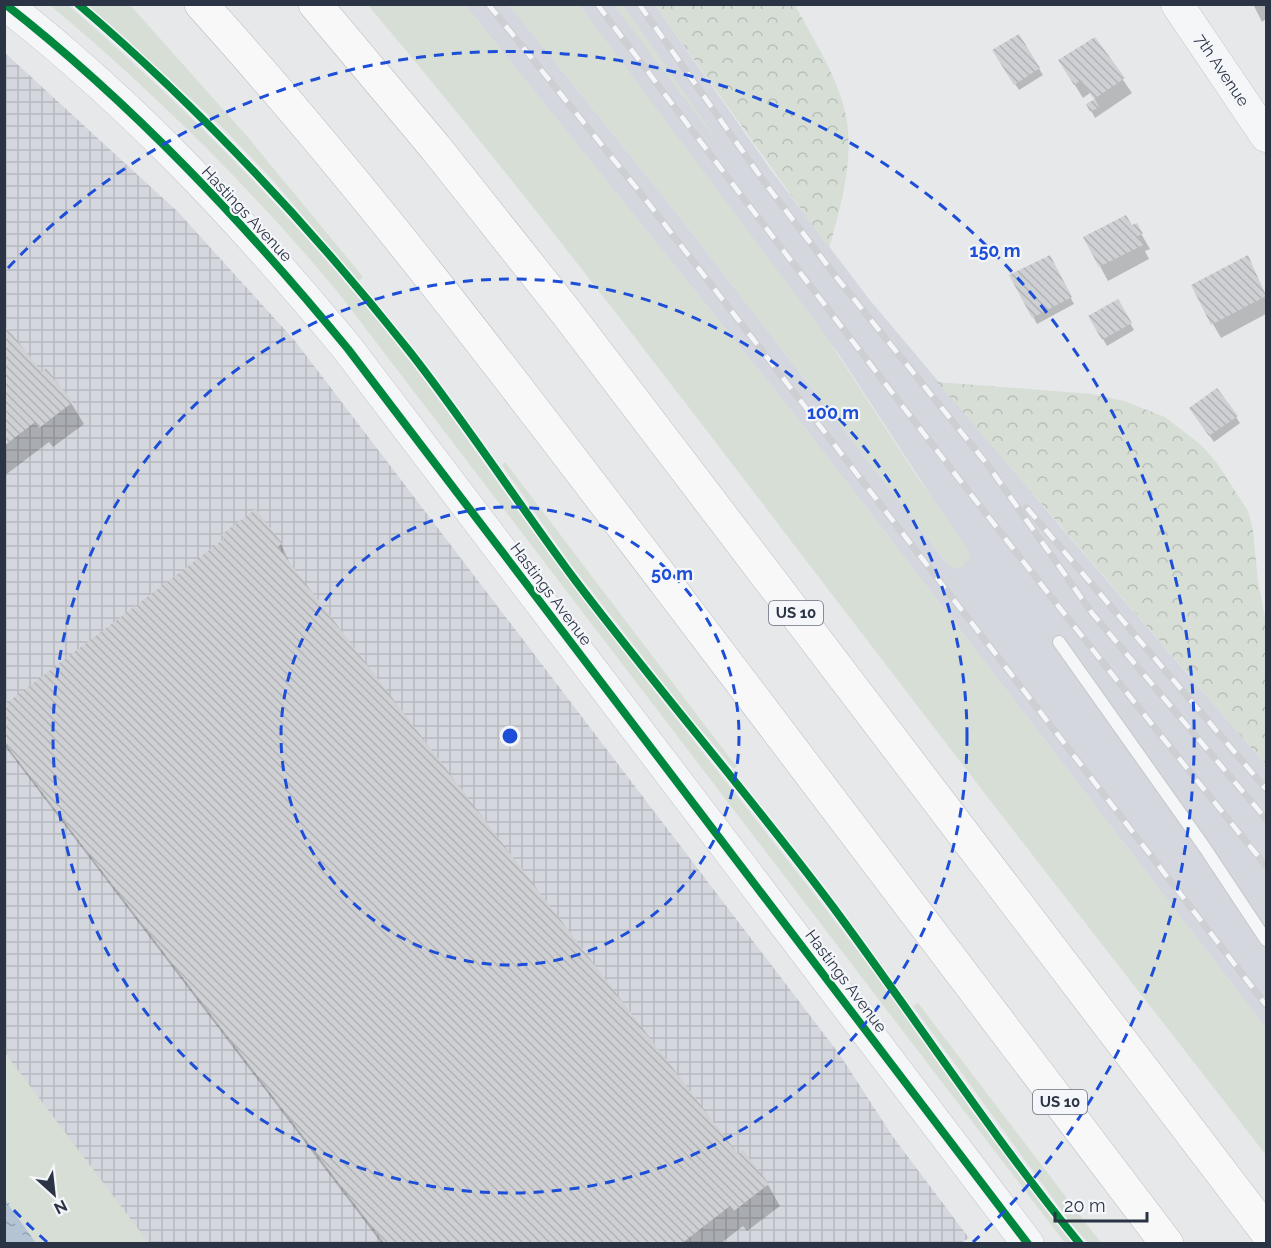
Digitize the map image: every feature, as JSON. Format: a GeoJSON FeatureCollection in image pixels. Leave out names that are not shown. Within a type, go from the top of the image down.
{"type":"FeatureCollection","features":[{"type":"Feature","properties":{"kind":"highway","name":"US 10"},"geometry":{"type":"LineString","coordinates":[[201,4],[310,129],[442,292],[1167,1244]]}},
{"type":"Feature","properties":{"kind":"highway","name":"US 10"},"geometry":{"type":"LineString","coordinates":[[315,4],[435,147],[573,321],[1266,1231]]}},
{"type":"Feature","properties":{"kind":"highway"},"geometry":{"type":"LineString","coordinates":[[1134,1057],[1266,1208]]}},
{"type":"Feature","properties":{"kind":"street","name":"Hastings Avenue"},"geometry":{"type":"LineString","coordinates":[[5,4],[113,98],[215,197],[348,349],[1028,1244]]}},
{"type":"Feature","properties":{"kind":"street","name":"7th Avenue"},"geometry":{"type":"LineString","coordinates":[[1177,4],[1266,136]]}},
{"type":"Feature","properties":{"kind":"lane"},"geometry":{"type":"LineString","coordinates":[[1059,642],[1198,838],[1266,940]]}},
{"type":"Feature","properties":{"kind":"shaded area"},"geometry":{"type":"Polygon","coordinates":[[[465,5],[509,5],[682,220],[946,562],[957,568],[929,493],[838,353],[579,5],[614,5],[716,139],[623,5],[655,5],[771,170],[869,299],[1059,525],[1266,765],[1266,1028],[799,420],[465,5]]]}},
{"type":"Feature","properties":{"kind":"shaded area"},"geometry":{"type":"Polygon","coordinates":[[[4,52],[178,212],[295,341],[840,1055],[893,1137],[969,1238],[959,1244],[5,1243],[4,52]]]}},
{"type":"Feature","properties":{"kind":"green space"},"geometry":{"type":"Polygon","coordinates":[[[50,5],[68,5],[194,121],[235,161],[313,245],[387,332],[563,572],[888,991],[1073,1243],[1065,1243],[337,291],[270,215],[164,106],[50,5]]]}},
{"type":"Feature","properties":{"kind":"green space"},"geometry":{"type":"Polygon","coordinates":[[[88,5],[130,5],[246,135],[363,277],[359,281],[269,176],[226,131],[88,5]]]}},
{"type":"Feature","properties":{"kind":"green space"},"geometry":{"type":"Polygon","coordinates":[[[368,5],[465,5],[799,420],[1266,1028],[1266,1155],[569,253],[368,5]]]}},
{"type":"Feature","properties":{"kind":"green space"},"geometry":{"type":"Polygon","coordinates":[[[509,5],[579,5],[820,327],[916,475],[967,547],[971,556],[963,567],[953,568],[946,562],[682,220],[509,5]]]}},
{"type":"Feature","properties":{"kind":"green space"},"geometry":{"type":"Polygon","coordinates":[[[614,5],[623,5],[728,156],[625,20],[614,5]]]}},
{"type":"Feature","properties":{"kind":"green space"},"geometry":{"type":"Polygon","coordinates":[[[655,5],[795,5],[834,78],[847,122],[849,140],[846,176],[829,248],[655,5]]]}},
{"type":"Feature","properties":{"kind":"green space"},"geometry":{"type":"Polygon","coordinates":[[[937,382],[1092,394],[1124,401],[1165,417],[1201,445],[1217,463],[1248,511],[1253,530],[1258,582],[1266,622],[1266,765],[937,382]]]}},
{"type":"Feature","properties":{"kind":"green space"},"geometry":{"type":"Polygon","coordinates":[[[505,462],[737,766],[734,769],[682,707],[570,563],[502,465],[505,462]]]}},
{"type":"Feature","properties":{"kind":"green space"},"geometry":{"type":"Polygon","coordinates":[[[918,1003],[1101,1243],[1088,1243],[1070,1222],[913,1006],[918,1003]]]}},
{"type":"Feature","properties":{"kind":"green space"},"geometry":{"type":"Polygon","coordinates":[[[5,1053],[149,1243],[5,1243],[5,1053]]]}},
{"type":"Feature","properties":{"kind":"water"},"geometry":{"type":"Polygon","coordinates":[[[5,1200],[36,1243],[5,1243],[5,1200]]]}},
{"type":"Feature","properties":{"kind":"building"},"geometry":{"type":"Polygon","coordinates":[[[1019,34],[1040,68],[1014,85],[992,50],[1019,34]]]}},
{"type":"Feature","properties":{"kind":"building"},"geometry":{"type":"Polygon","coordinates":[[[1095,37],[1125,78],[1094,99],[1081,80],[1074,85],[1058,60],[1095,37]]]}},
{"type":"Feature","properties":{"kind":"building"},"geometry":{"type":"Polygon","coordinates":[[[1095,99],[1099,107],[1090,112],[1086,104],[1095,99]]]}},
{"type":"Feature","properties":{"kind":"building"},"geometry":{"type":"Polygon","coordinates":[[[1126,215],[1132,225],[1137,223],[1143,234],[1138,236],[1143,245],[1099,267],[1083,237],[1126,215]]]}},
{"type":"Feature","properties":{"kind":"building"},"geometry":{"type":"Polygon","coordinates":[[[1050,255],[1072,297],[1032,318],[1009,275],[1050,255]]]}},
{"type":"Feature","properties":{"kind":"building"},"geometry":{"type":"Polygon","coordinates":[[[1248,255],[1266,296],[1211,325],[1191,285],[1248,255]]]}},
{"type":"Feature","properties":{"kind":"building"},"geometry":{"type":"Polygon","coordinates":[[[1118,299],[1132,323],[1102,340],[1088,316],[1118,299]]]}},
{"type":"Feature","properties":{"kind":"building"},"geometry":{"type":"Polygon","coordinates":[[[4,324],[42,372],[46,368],[73,402],[39,428],[35,422],[4,446],[4,324]]]}},
{"type":"Feature","properties":{"kind":"building"},"geometry":{"type":"Polygon","coordinates":[[[1217,388],[1238,416],[1209,436],[1189,408],[1217,388]]]}},
{"type":"Feature","properties":{"kind":"building"},"geometry":{"type":"Polygon","coordinates":[[[256,509],[282,543],[278,547],[738,1154],[743,1150],[769,1184],[734,1211],[730,1206],[681,1244],[385,1244],[4,742],[4,705],[224,539],[221,535],[256,509]]]}},
{"type":"Feature","properties":{"kind":"railway"},"geometry":{"type":"LineString","coordinates":[[488,4],[639,191],[1266,1005]]}},
{"type":"Feature","properties":{"kind":"railway"},"geometry":{"type":"LineString","coordinates":[[597,4],[928,439],[1266,866]]}},
{"type":"Feature","properties":{"kind":"railway"},"geometry":{"type":"LineString","coordinates":[[639,4],[765,183],[837,278],[987,464],[1092,613],[1266,819]]}},
{"type":"Feature","properties":{"kind":"railway"},"geometry":{"type":"LineString","coordinates":[[1027,508],[1266,789]]}},
{"type":"Feature","properties":{"kind":"cycle path"},"geometry":{"type":"LineString","coordinates":[[5,4],[98,83],[186,167],[269,256],[348,349],[1028,1244]]}},
{"type":"Feature","properties":{"kind":"cycle path"},"geometry":{"type":"LineString","coordinates":[[78,4],[168,85],[253,170],[333,259],[410,352],[575,580],[833,907],[985,1119],[1080,1244]]}}]}
